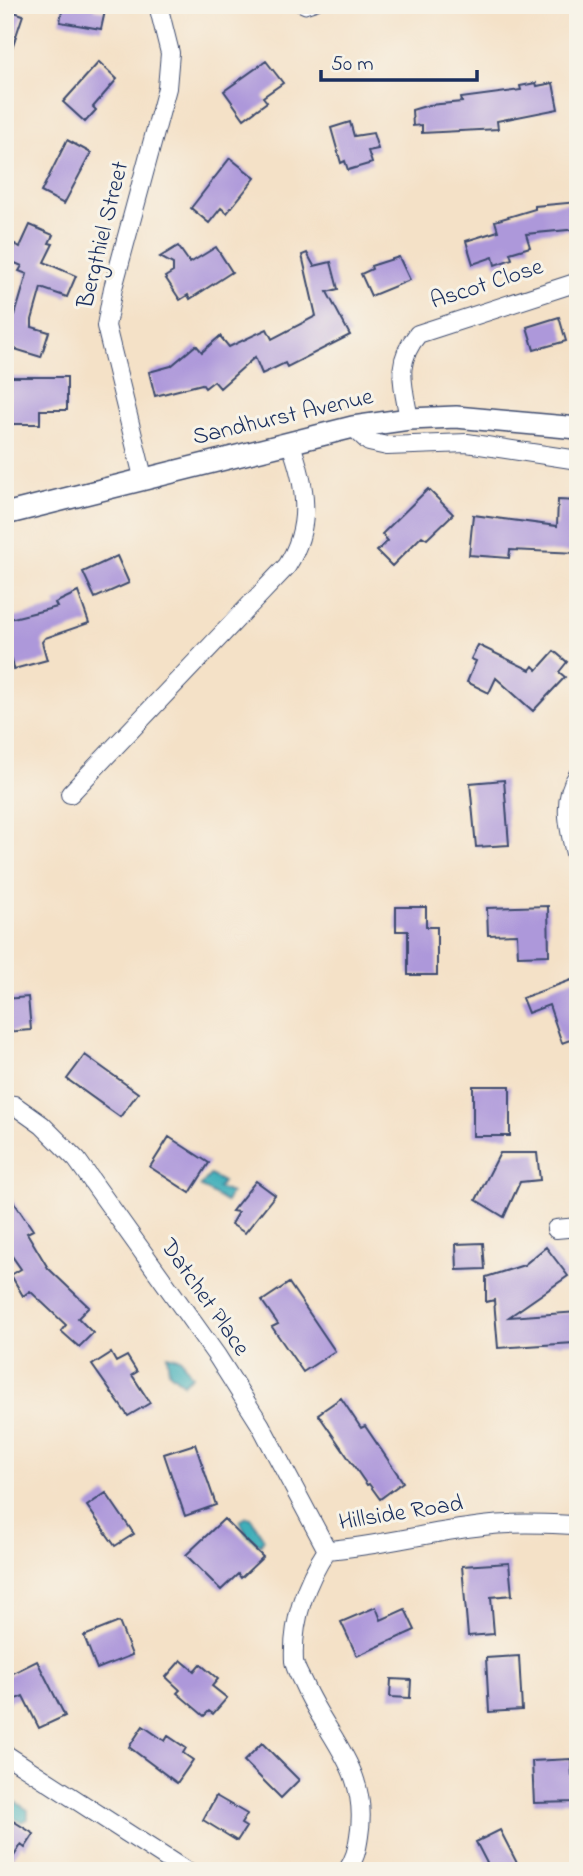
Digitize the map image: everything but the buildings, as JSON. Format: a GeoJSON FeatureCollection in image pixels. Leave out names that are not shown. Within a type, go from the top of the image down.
{"type":"FeatureCollection","features":[{"type":"Feature","properties":{"kind":"street","name":"Bergthiel Street"},"geometry":{"type":"LineString","coordinates":[[143,477],[106,326],[113,288],[167,88],[170,53],[158,5]]}},
{"type":"Feature","properties":{"kind":"street","name":"Ascot Close"},"geometry":{"type":"LineString","coordinates":[[409,419],[401,370],[403,354],[418,334],[578,282]]}},
{"type":"Feature","properties":{"kind":"street","name":"Sandhurst Avenue"},"geometry":{"type":"LineString","coordinates":[[5,514],[143,477],[353,427],[409,419],[456,417],[578,428]]}},
{"type":"Feature","properties":{"kind":"street"},"geometry":{"type":"LineString","coordinates":[[353,427],[369,442],[387,446],[467,443],[578,460]]}},
{"type":"Feature","properties":{"kind":"street"},"geometry":{"type":"LineString","coordinates":[[70,794],[287,566],[298,550],[306,500],[301,471],[290,442]]}},
{"type":"Feature","properties":{"kind":"street"},"geometry":{"type":"LineString","coordinates":[[578,775],[569,790],[568,803],[578,865]]}},
{"type":"Feature","properties":{"kind":"street","name":"Datchet Place"},"geometry":{"type":"LineString","coordinates":[[5,1104],[14,1105],[42,1125],[68,1151],[120,1220],[224,1367],[271,1445],[327,1550]]}},
{"type":"Feature","properties":{"kind":"street"},"geometry":{"type":"LineString","coordinates":[[556,1229],[578,1227]]}},
{"type":"Feature","properties":{"kind":"street","name":"Hillside Road"},"geometry":{"type":"LineString","coordinates":[[348,1871],[355,1858],[362,1805],[354,1773],[311,1700],[294,1663],[306,1587],[327,1550],[367,1547],[489,1525],[531,1522],[578,1525]]}},
{"type":"Feature","properties":{"kind":"street"},"geometry":{"type":"LineString","coordinates":[[5,1754],[186,1871]]}},
{"type":"Feature","properties":{"kind":"lane"},"geometry":{"type":"LineString","coordinates":[[296,5],[305,9],[317,5]]}},
{"type":"Feature","properties":{"kind":"water"},"geometry":{"type":"Polygon","coordinates":[[[210,1175],[223,1182],[218,1188],[231,1193],[226,1202],[200,1186],[210,1175]]]}},
{"type":"Feature","properties":{"kind":"water"},"geometry":{"type":"Polygon","coordinates":[[[167,1355],[180,1358],[192,1376],[183,1384],[169,1372],[167,1355]]]}},
{"type":"Feature","properties":{"kind":"water"},"geometry":{"type":"Polygon","coordinates":[[[251,1518],[264,1539],[260,1545],[246,1534],[240,1521],[251,1518]]]}},
{"type":"Feature","properties":{"kind":"water"},"geometry":{"type":"Polygon","coordinates":[[[5,1801],[14,1801],[28,1810],[28,1819],[21,1822],[7,1814],[5,1801]]]}}]}
